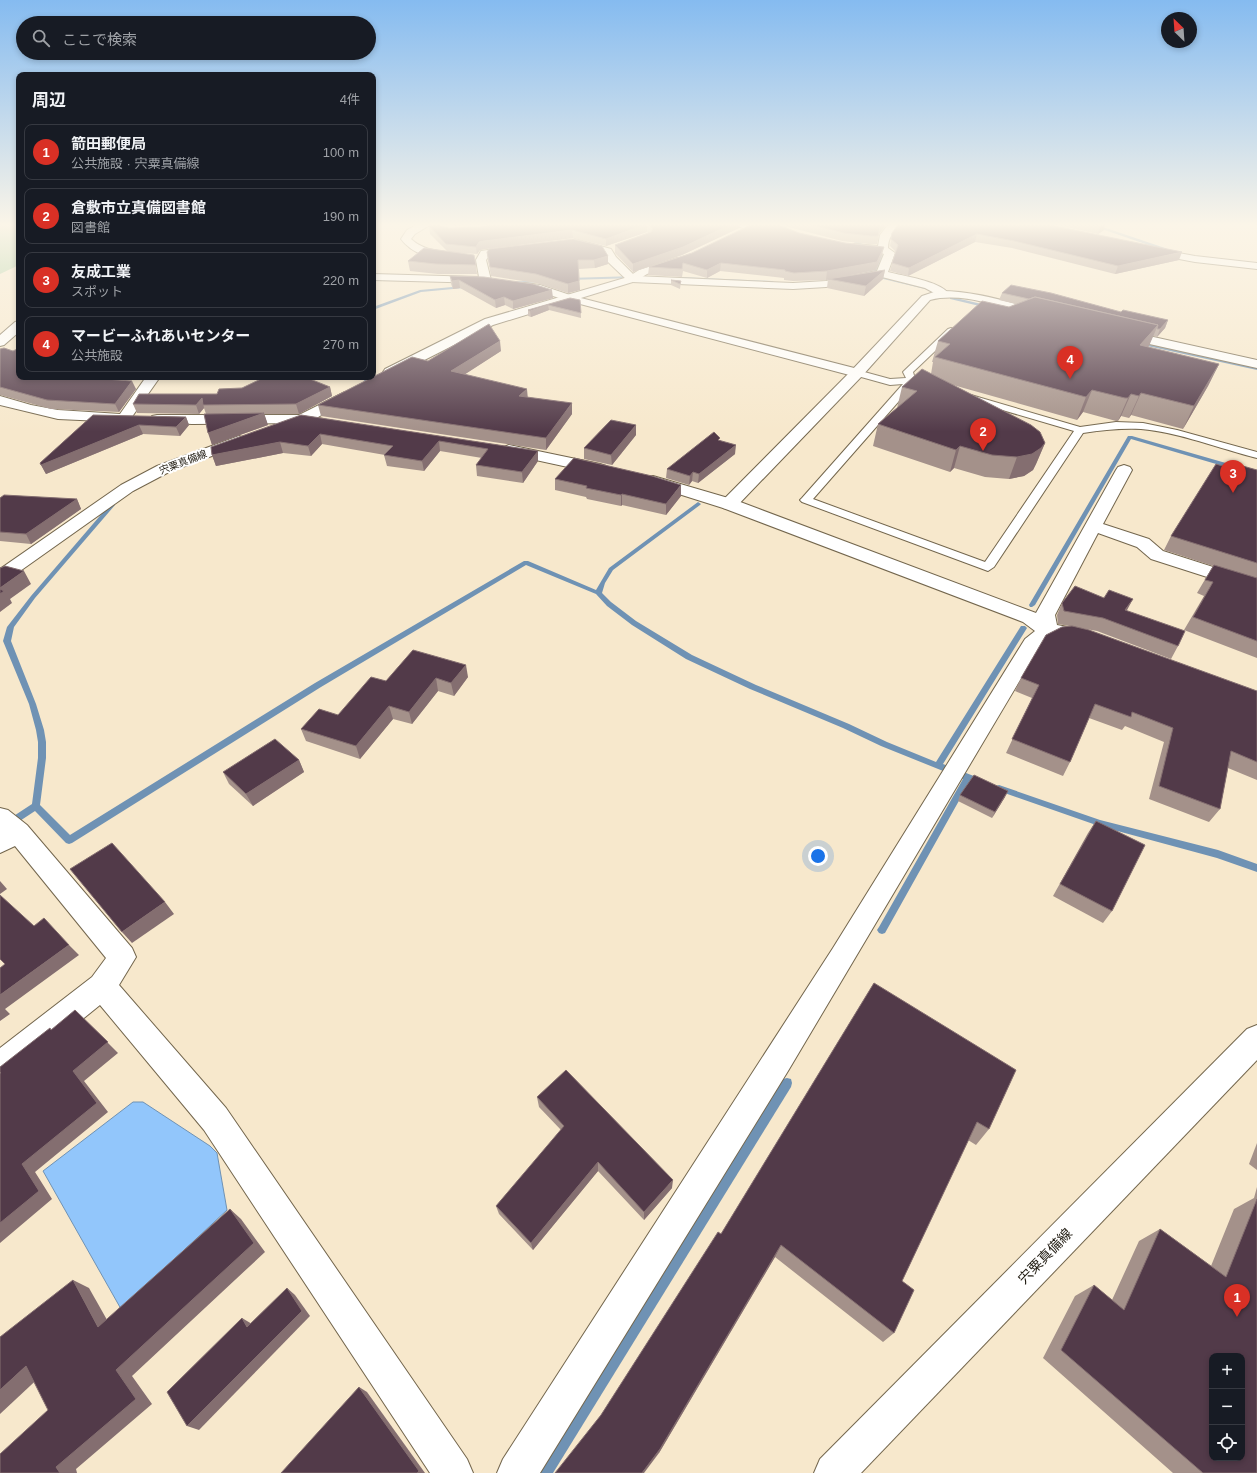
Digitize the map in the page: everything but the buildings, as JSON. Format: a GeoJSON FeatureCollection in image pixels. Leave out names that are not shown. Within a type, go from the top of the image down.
{"type":"FeatureCollection","features":[{"type":"Feature","properties":{"kind":"street"},"geometry":{"type":"LineString","coordinates":[[556,294],[857,373]]}},
{"type":"Feature","properties":{"kind":"street"},"geometry":{"type":"LineString","coordinates":[[380,378],[489,322],[583,294]]}},
{"type":"Feature","properties":{"kind":"street"},"geometry":{"type":"LineString","coordinates":[[729,504],[857,373],[926,298],[940,294]]}},
{"type":"Feature","properties":{"kind":"street"},"geometry":{"type":"LineString","coordinates":[[948,294],[958,295],[1021,315],[1050,317]]}},
{"type":"Feature","properties":{"kind":"street"},"geometry":{"type":"LineString","coordinates":[[0,342],[16,328]]}},
{"type":"Feature","properties":{"kind":"street"},"geometry":{"type":"LineString","coordinates":[[1110,331],[1257,364]]}},
{"type":"Feature","properties":{"kind":"street"},"geometry":{"type":"LineString","coordinates":[[124,418],[151,380]]}},
{"type":"Feature","properties":{"kind":"street"},"geometry":{"type":"LineString","coordinates":[[266,432],[302,419],[359,389]]}},
{"type":"Feature","properties":{"kind":"street"},"geometry":{"type":"LineString","coordinates":[[0,400],[50,414],[89,418],[192,420],[302,419],[332,424]]}},
{"type":"Feature","properties":{"kind":"street","name":"宍粟真備線"},"geometry":{"type":"LineString","coordinates":[[0,577],[127,488],[163,469],[251,437]]}},
{"type":"Feature","properties":{"kind":"street"},"geometry":{"type":"LineString","coordinates":[[493,448],[532,454],[616,473]]}},
{"type":"Feature","properties":{"kind":"street"},"geometry":{"type":"LineString","coordinates":[[1049,631],[1045,615],[1124,470]]}},
{"type":"Feature","properties":{"kind":"street"},"geometry":{"type":"LineString","coordinates":[[640,478],[729,504],[1030,618],[1049,631],[1068,633],[1103,643]]}},
{"type":"Feature","properties":{"kind":"street"},"geometry":{"type":"LineString","coordinates":[[1094,526],[1143,543],[1157,555],[1257,587]]}},
{"type":"Feature","properties":{"kind":"street"},"geometry":{"type":"LineString","coordinates":[[517,1473],[747,1112],[955,773],[1032,644],[1039,636],[1049,631]]}},
{"type":"Feature","properties":{"kind":"street"},"geometry":{"type":"LineString","coordinates":[[0,1067],[102,986],[122,957],[4,825]]}},
{"type":"Feature","properties":{"kind":"street"},"geometry":{"type":"LineString","coordinates":[[102,986],[215,1119],[453,1473]]}},
{"type":"Feature","properties":{"kind":"street","name":"宍粟真備線"},"geometry":{"type":"LineString","coordinates":[[834,1473],[1257,1038]]}},
{"type":"Feature","properties":{"kind":"lane"},"geometry":{"type":"LineString","coordinates":[[911,381],[908,372],[957,325]]}},
{"type":"Feature","properties":{"kind":"lane"},"geometry":{"type":"LineString","coordinates":[[857,373],[890,382],[911,381],[926,386]]}},
{"type":"Feature","properties":{"kind":"lane"},"geometry":{"type":"LineString","coordinates":[[911,381],[806,500],[988,567],[1080,430]]}},
{"type":"Feature","properties":{"kind":"lane"},"geometry":{"type":"LineString","coordinates":[[957,394],[1080,430],[1116,425],[1143,426],[1172,432],[1257,455]]}},
{"type":"Feature","properties":{"kind":"water"},"geometry":{"type":"Polygon","coordinates":[[[133,1102],[143,1102],[210,1146],[217,1153],[227,1210],[121,1309],[43,1171],[133,1102]]]}},
{"type":"Feature","properties":{"kind":"waterway"},"geometry":{"type":"LineString","coordinates":[[376,308],[413,294]]}},
{"type":"Feature","properties":{"kind":"waterway"},"geometry":{"type":"LineString","coordinates":[[952,298],[988,307]]}},
{"type":"Feature","properties":{"kind":"waterway"},"geometry":{"type":"LineString","coordinates":[[1140,343],[1257,369]]}},
{"type":"Feature","properties":{"kind":"waterway"},"geometry":{"type":"LineString","coordinates":[[366,380],[371,386],[368,387]]}},
{"type":"Feature","properties":{"kind":"waterway"},"geometry":{"type":"LineString","coordinates":[[1032,605],[1130,437],[1257,474]]}},
{"type":"Feature","properties":{"kind":"waterway"},"geometry":{"type":"LineString","coordinates":[[36,806],[42,758],[40,730],[33,704],[7,641],[11,627],[33,597],[113,504]]}},
{"type":"Feature","properties":{"kind":"waterway"},"geometry":{"type":"LineString","coordinates":[[598,593],[602,583],[611,569],[698,504]]}},
{"type":"Feature","properties":{"kind":"waterway"},"geometry":{"type":"LineString","coordinates":[[36,806],[69,840],[318,685],[526,562],[598,593]]}},
{"type":"Feature","properties":{"kind":"waterway"},"geometry":{"type":"LineString","coordinates":[[598,593],[609,604],[634,623],[689,657],[753,687],[938,766]]}},
{"type":"Feature","properties":{"kind":"waterway"},"geometry":{"type":"LineString","coordinates":[[938,766],[1023,628]]}},
{"type":"Feature","properties":{"kind":"waterway"},"geometry":{"type":"LineString","coordinates":[[938,766],[968,777]]}},
{"type":"Feature","properties":{"kind":"waterway"},"geometry":{"type":"LineString","coordinates":[[882,930],[968,777]]}},
{"type":"Feature","properties":{"kind":"waterway"},"geometry":{"type":"LineString","coordinates":[[968,777],[981,782]]}},
{"type":"Feature","properties":{"kind":"waterway"},"geometry":{"type":"LineString","coordinates":[[999,788],[1099,823],[1218,854],[1257,868]]}},
{"type":"Feature","properties":{"kind":"waterway"},"geometry":{"type":"LineString","coordinates":[[0,830],[36,806]]}},
{"type":"Feature","properties":{"kind":"waterway"},"geometry":{"type":"LineString","coordinates":[[545,1473],[787,1083]]}},
{"type":"Feature","properties":{"kind":"place","name":"マービーふれあいセンター"},"geometry":{"type":"Point","coordinates":[1070,379]}},
{"type":"Feature","properties":{"kind":"place","name":"倉敷市立真備図書館"},"geometry":{"type":"Point","coordinates":[983,451]}},
{"type":"Feature","properties":{"kind":"place","name":"友成工業"},"geometry":{"type":"Point","coordinates":[1233,493]}},
{"type":"Feature","properties":{"kind":"place","name":"箭田郵便局"},"geometry":{"type":"Point","coordinates":[1237,1317]}}]}
